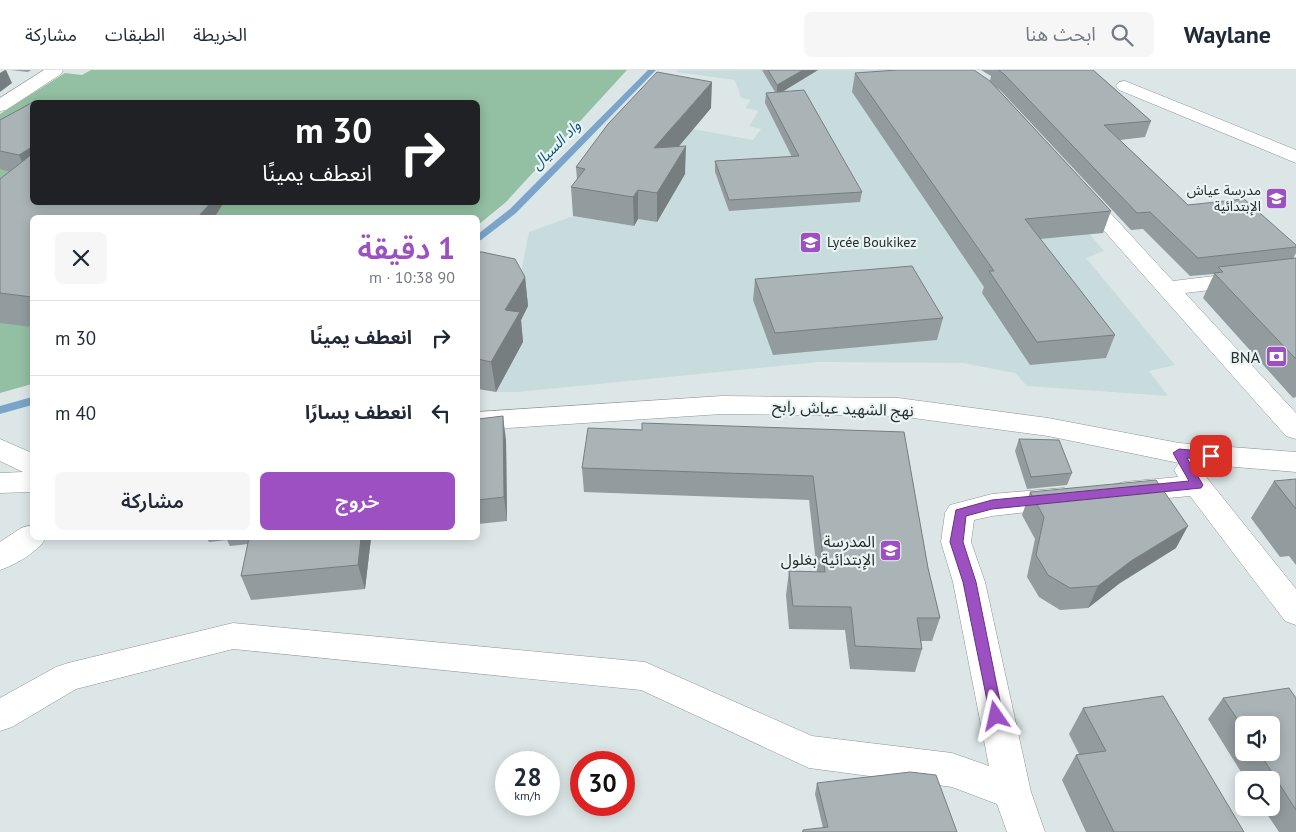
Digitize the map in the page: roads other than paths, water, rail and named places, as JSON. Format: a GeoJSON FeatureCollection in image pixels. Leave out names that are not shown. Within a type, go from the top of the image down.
{"type":"FeatureCollection","features":[{"type":"Feature","properties":{"kind":"street"},"geometry":{"type":"LineString","coordinates":[[0,106],[55,70]]}},
{"type":"Feature","properties":{"kind":"street"},"geometry":{"type":"LineString","coordinates":[[20,77],[39,80]]}},
{"type":"Feature","properties":{"kind":"street"},"geometry":{"type":"LineString","coordinates":[[1125,86],[1296,157]]}},
{"type":"Feature","properties":{"kind":"street"},"geometry":{"type":"LineString","coordinates":[[1067,178],[1296,430]]}},
{"type":"Feature","properties":{"kind":"street"},"geometry":{"type":"LineString","coordinates":[[1168,288],[1296,273]]}},
{"type":"Feature","properties":{"kind":"street","name":"نهج الشهيد عياش رابح"},"geometry":{"type":"LineString","coordinates":[[480,421],[722,405],[898,407],[1048,428],[1179,453],[1296,462]]}},
{"type":"Feature","properties":{"kind":"street"},"geometry":{"type":"LineString","coordinates":[[1179,453],[1197,485],[1296,612]]}},
{"type":"Feature","properties":{"kind":"street"},"geometry":{"type":"LineString","coordinates":[[0,483],[30,482]]}},
{"type":"Feature","properties":{"kind":"street"},"geometry":{"type":"LineString","coordinates":[[1026,832],[1012,792],[969,582],[956,542],[960,513],[992,505],[1197,485]]}},
{"type":"Feature","properties":{"kind":"street"},"geometry":{"type":"LineString","coordinates":[[0,558],[30,537]]}},
{"type":"Feature","properties":{"kind":"street"},"geometry":{"type":"LineString","coordinates":[[0,716],[68,677],[233,636],[645,676],[809,752],[952,770],[1012,792]]}},
{"type":"Feature","properties":{"kind":"waterway","name":"واد السيال"},"geometry":{"type":"LineString","coordinates":[[480,236],[513,211],[652,70]]}},
{"type":"Feature","properties":{"kind":"waterway","name":"واد السيال"},"geometry":{"type":"LineString","coordinates":[[0,410],[30,402]]}},
{"type":"Feature","properties":{"kind":"place","name":"مدرسة عياش الإبتدائية"},"geometry":{"type":"Point","coordinates":[1277,198]}},
{"type":"Feature","properties":{"kind":"place","name":"Lycée Boukikez"},"geometry":{"type":"Point","coordinates":[811,242]}},
{"type":"Feature","properties":{"kind":"place","name":"BNA"},"geometry":{"type":"Point","coordinates":[1276,357]}},
{"type":"Feature","properties":{"kind":"place","name":"المدرسة الإبتدائية بغلول"},"geometry":{"type":"Point","coordinates":[891,550]}}]}
